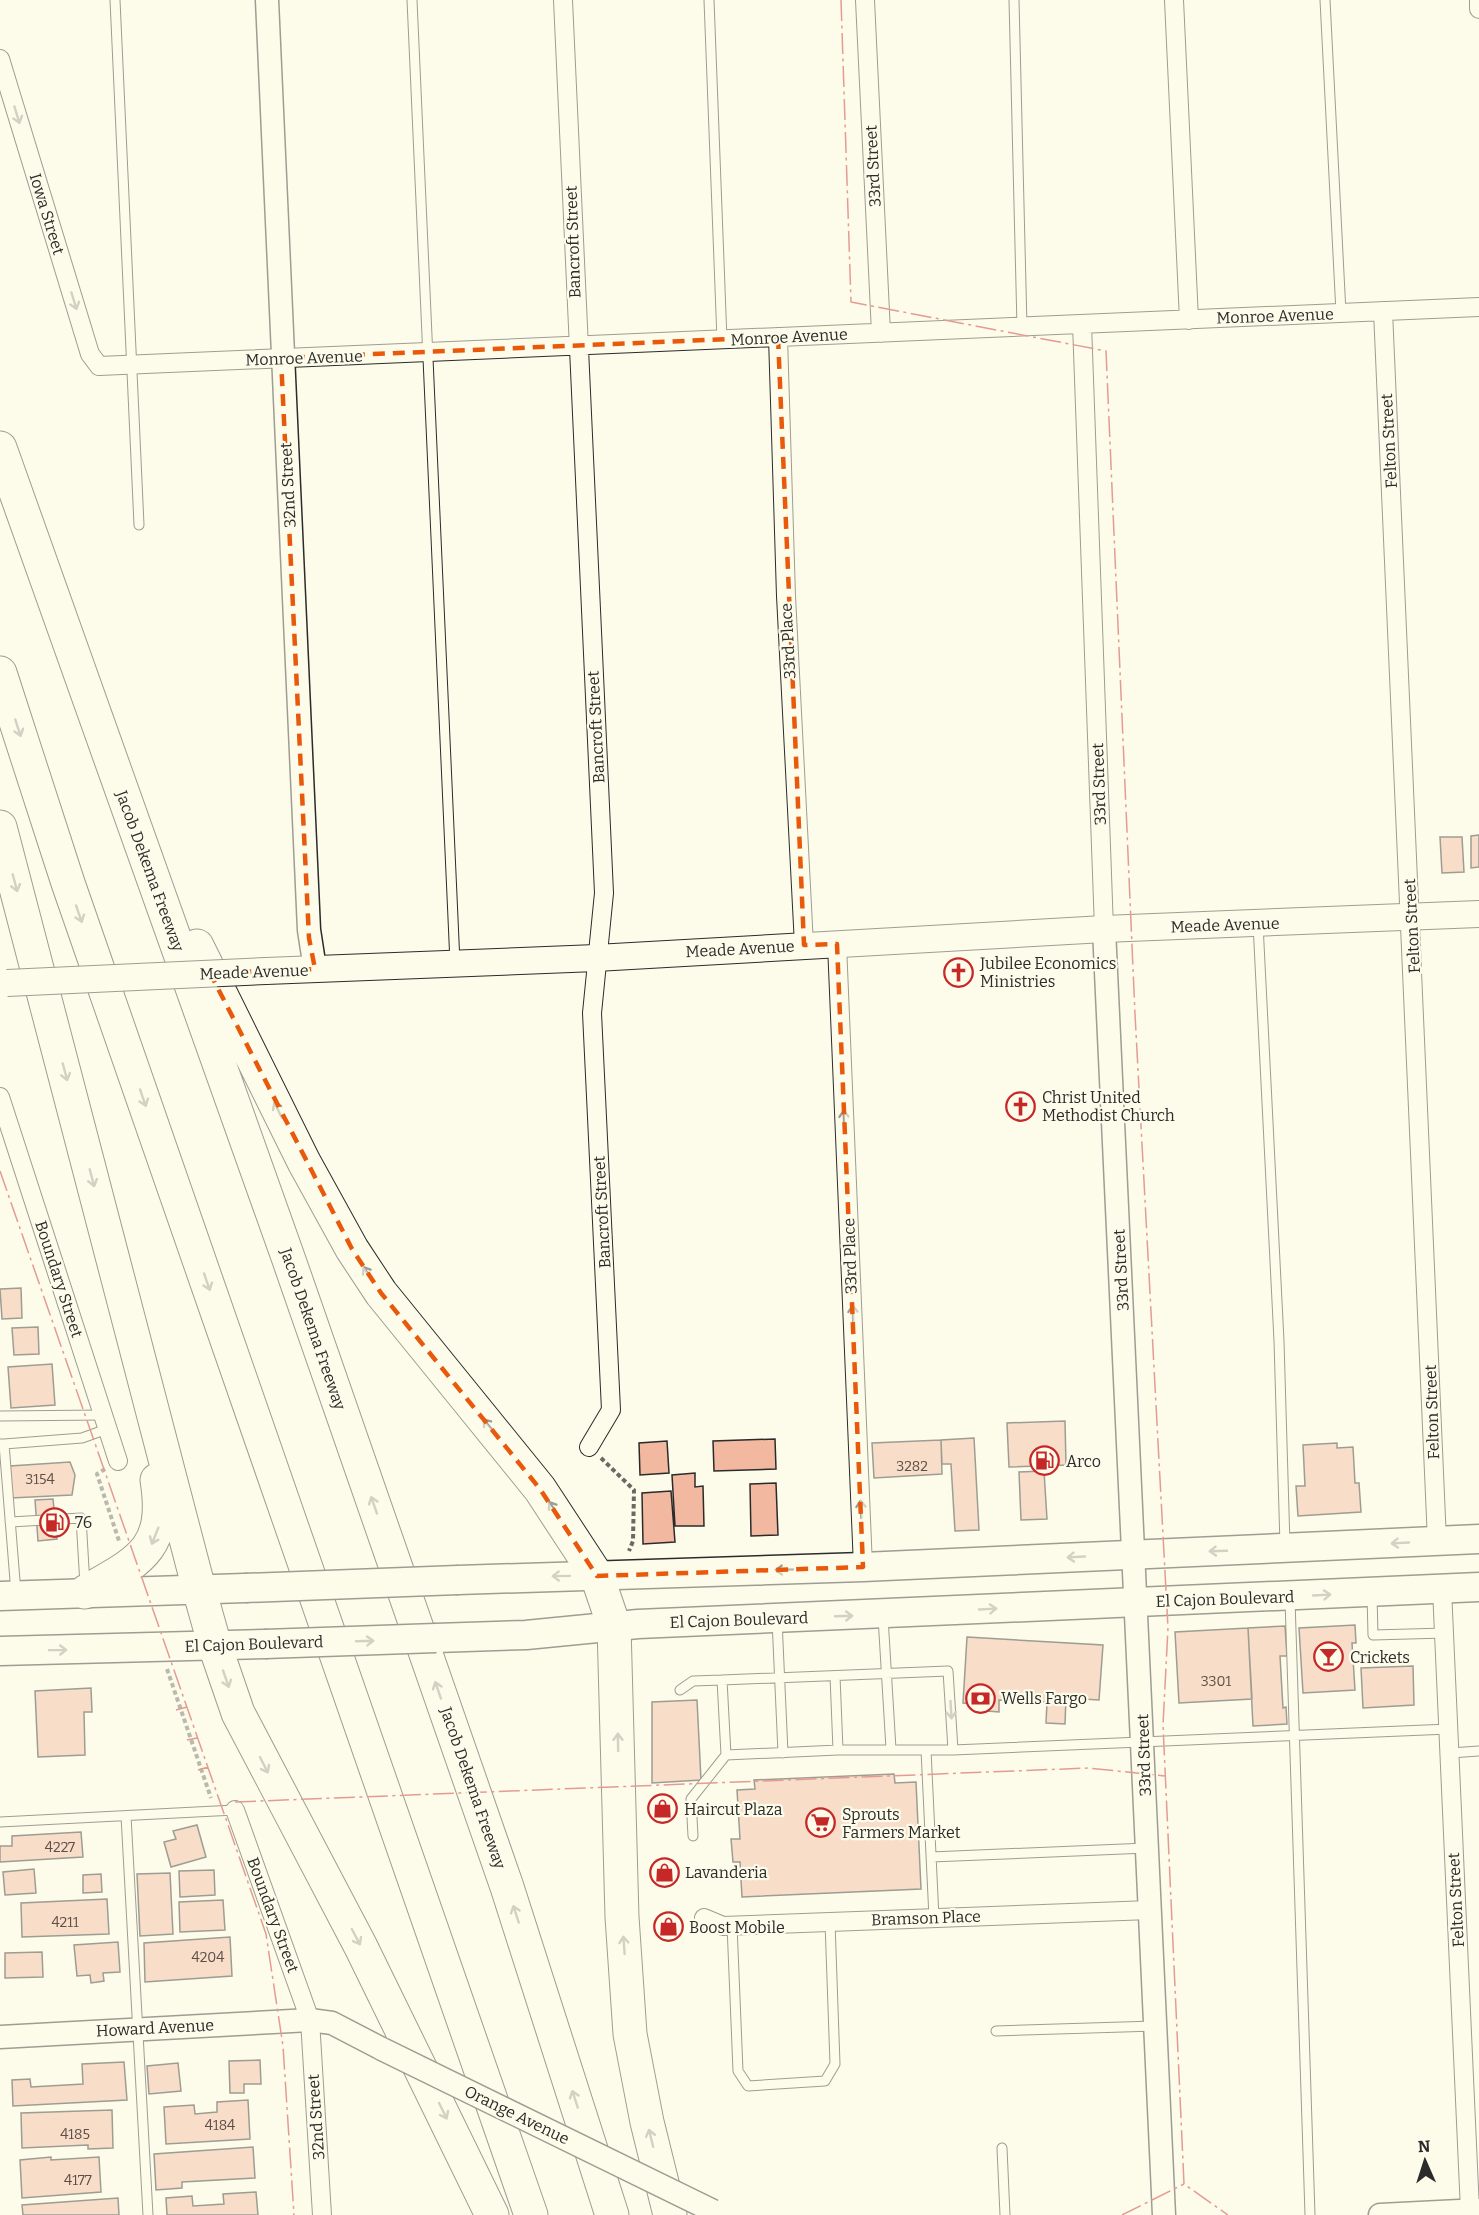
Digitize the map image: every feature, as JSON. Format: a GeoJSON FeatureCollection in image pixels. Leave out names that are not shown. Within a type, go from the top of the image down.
{"type":"FeatureCollection","features":[{"type":"Feature","properties":{"kind":"highway","name":"Jacob Dekema Freeway"},"geometry":{"type":"LineString","coordinates":[[0,448],[289,1260],[507,1887],[612,2215]]}},
{"type":"Feature","properties":{"kind":"highway"},"geometry":{"type":"LineString","coordinates":[[0,673],[68,883],[531,2215]]}},
{"type":"Feature","properties":{"kind":"highway"},"geometry":{"type":"LineString","coordinates":[[122,795],[304,1162],[352,1249],[381,1293],[540,1489],[597,1576],[614,1626],[622,1917],[630,2034],[647,2122],[670,2215]]}},
{"type":"Feature","properties":{"kind":"highway"},"geometry":{"type":"LineString","coordinates":[[0,827],[214,1646],[238,1713],[361,1947],[492,2215]]}},
{"type":"Feature","properties":{"kind":"highway"},"geometry":{"type":"LineString","coordinates":[[85,1592],[136,1562],[151,1546],[160,1522],[159,1493],[139,1354]]}},
{"type":"Feature","properties":{"kind":"main road","name":"Meade Avenue"},"geometry":{"type":"LineString","coordinates":[[3,983],[596,958],[1104,929],[1479,914]]}},
{"type":"Feature","properties":{"kind":"main road"},"geometry":{"type":"LineString","coordinates":[[8,1596],[863,1567],[1479,1539]]}},
{"type":"Feature","properties":{"kind":"main road","name":"El Cajon Boulevard"},"geometry":{"type":"LineString","coordinates":[[0,1651],[476,1637],[568,1632],[614,1626],[1479,1587]]}},
{"type":"Feature","properties":{"kind":"street","name":"32nd Street"},"geometry":{"type":"LineString","coordinates":[[267,0],[281,358],[309,938],[315,969]]}},
{"type":"Feature","properties":{"kind":"street","name":"Bancroft Street"},"geometry":{"type":"LineString","coordinates":[[562,0],[603,893],[602,925],[596,958],[592,1013],[611,1410],[589,1448]]}},
{"type":"Feature","properties":{"kind":"street","name":"33rd Street"},"geometry":{"type":"LineString","coordinates":[[865,0],[881,333]]}},
{"type":"Feature","properties":{"kind":"street"},"geometry":{"type":"LineString","coordinates":[[1174,0],[1189,320]]}},
{"type":"Feature","properties":{"kind":"street"},"geometry":{"type":"LineString","coordinates":[[1479,0],[1479,9]]}},
{"type":"Feature","properties":{"kind":"street","name":"Iowa Street"},"geometry":{"type":"LineString","coordinates":[[0,59],[90,354],[99,366]]}},
{"type":"Feature","properties":{"kind":"street","name":"Monroe Avenue"},"geometry":{"type":"LineString","coordinates":[[99,366],[1479,307]]}},
{"type":"Feature","properties":{"kind":"street","name":"Felton Street"},"geometry":{"type":"LineString","coordinates":[[1383,311],[1437,1542]]}},
{"type":"Feature","properties":{"kind":"street","name":"33rd Street"},"geometry":{"type":"LineString","coordinates":[[1082,324],[1104,929],[1135,1554],[1164,2215]]}},
{"type":"Feature","properties":{"kind":"street","name":"33rd Place"},"geometry":{"type":"LineString","coordinates":[[778,337],[786,596],[804,945]]}},
{"type":"Feature","properties":{"kind":"street","name":"33rd Place"},"geometry":{"type":"LineString","coordinates":[[837,944],[863,1567]]}},
{"type":"Feature","properties":{"kind":"street","name":"Boundary Street"},"geometry":{"type":"LineString","coordinates":[[0,1097],[118,1461]]}},
{"type":"Feature","properties":{"kind":"street","name":"Felton Street"},"geometry":{"type":"LineString","coordinates":[[1443,1589],[1473,2212]]}},
{"type":"Feature","properties":{"kind":"street","name":"Boundary Street"},"geometry":{"type":"LineString","coordinates":[[235,1810],[310,2020]]}},
{"type":"Feature","properties":{"kind":"street","name":"Bramson Place"},"geometry":{"type":"LineString","coordinates":[[704,1918],[723,1926],[1150,1910]]}},
{"type":"Feature","properties":{"kind":"street","name":"32nd Street"},"geometry":{"type":"LineString","coordinates":[[310,2020],[322,2215]]}},
{"type":"Feature","properties":{"kind":"street","name":"Howard Avenue"},"geometry":{"type":"LineString","coordinates":[[0,2037],[310,2020]]}},
{"type":"Feature","properties":{"kind":"street","name":"Orange Avenue"},"geometry":{"type":"LineString","coordinates":[[310,2020],[332,2023],[718,2213]]}},
{"type":"Feature","properties":{"kind":"street"},"geometry":{"type":"LineString","coordinates":[[1380,2215],[1473,2212]]}},
{"type":"Feature","properties":{"kind":"lane"},"geometry":{"type":"LineString","coordinates":[[115,0],[139,525]]}},
{"type":"Feature","properties":{"kind":"lane"},"geometry":{"type":"LineString","coordinates":[[412,0],[455,963]]}},
{"type":"Feature","properties":{"kind":"lane"},"geometry":{"type":"LineString","coordinates":[[709,0],[722,340]]}},
{"type":"Feature","properties":{"kind":"lane"},"geometry":{"type":"LineString","coordinates":[[1014,0],[1023,327]]}},
{"type":"Feature","properties":{"kind":"lane"},"geometry":{"type":"LineString","coordinates":[[1325,0],[1341,313]]}},
{"type":"Feature","properties":{"kind":"lane"},"geometry":{"type":"LineString","coordinates":[[1258,924],[1279,1341],[1285,1549]]}},
{"type":"Feature","properties":{"kind":"lane"},"geometry":{"type":"LineString","coordinates":[[0,1416],[105,1422]]}},
{"type":"Feature","properties":{"kind":"lane"},"geometry":{"type":"LineString","coordinates":[[8,1596],[10,1522],[2,1444],[82,1438],[105,1422]]}},
{"type":"Feature","properties":{"kind":"lane"},"geometry":{"type":"LineString","coordinates":[[10,1522],[81,1518],[85,1592]]}},
{"type":"Feature","properties":{"kind":"lane"},"geometry":{"type":"LineString","coordinates":[[1372,1593],[1373,1635],[1444,1633]]}},
{"type":"Feature","properties":{"kind":"lane"},"geometry":{"type":"LineString","coordinates":[[1290,1597],[1310,2215]]}},
{"type":"Feature","properties":{"kind":"lane"},"geometry":{"type":"LineString","coordinates":[[882,1614],[891,1749]]}},
{"type":"Feature","properties":{"kind":"lane"},"geometry":{"type":"LineString","coordinates":[[777,1618],[783,1753]]}},
{"type":"Feature","properties":{"kind":"lane"},"geometry":{"type":"LineString","coordinates":[[680,1690],[693,1681],[948,1671],[953,1750]]}},
{"type":"Feature","properties":{"kind":"lane"},"geometry":{"type":"LineString","coordinates":[[835,1676],[838,1750]]}},
{"type":"Feature","properties":{"kind":"lane"},"geometry":{"type":"LineString","coordinates":[[693,1836],[691,1799],[726,1755],[722,1680]]}},
{"type":"Feature","properties":{"kind":"lane"},"geometry":{"type":"LineString","coordinates":[[726,1755],[838,1750],[953,1750],[1143,1740],[1449,1729]]}},
{"type":"Feature","properties":{"kind":"lane"},"geometry":{"type":"LineString","coordinates":[[926,1750],[934,1918]]}},
{"type":"Feature","properties":{"kind":"lane"},"geometry":{"type":"LineString","coordinates":[[1450,1753],[1479,1751]]}},
{"type":"Feature","properties":{"kind":"lane"},"geometry":{"type":"LineString","coordinates":[[0,1822],[235,1810]]}},
{"type":"Feature","properties":{"kind":"lane"},"geometry":{"type":"LineString","coordinates":[[126,1816],[148,2215]]}},
{"type":"Feature","properties":{"kind":"lane"},"geometry":{"type":"LineString","coordinates":[[931,1857],[1147,1848]]}},
{"type":"Feature","properties":{"kind":"lane"},"geometry":{"type":"LineString","coordinates":[[732,1925],[738,2071],[748,2086],[825,2081],[835,2064],[830,1922]]}},
{"type":"Feature","properties":{"kind":"lane"},"geometry":{"type":"LineString","coordinates":[[996,2031],[1155,2026]]}},
{"type":"Feature","properties":{"kind":"lane"},"geometry":{"type":"LineString","coordinates":[[1002,2148],[1005,2215]]}},
{"type":"Feature","properties":{"kind":"path"},"geometry":{"type":"LineString","coordinates":[[589,1448],[634,1490],[633,1541],[629,1551]]}},
{"type":"Feature","properties":{"kind":"path"},"geometry":{"type":"LineString","coordinates":[[118,1461],[97,1474],[123,1549]]}},
{"type":"Feature","properties":{"kind":"path"},"geometry":{"type":"LineString","coordinates":[[167,1668],[215,1811]]}},
{"type":"Feature","properties":{"kind":"highlighted area"},"geometry":{"type":"Polygon","coordinates":[[[778,337],[804,945],[837,944],[863,1567],[597,1576],[540,1489],[381,1293],[352,1249],[210,973],[315,969],[309,938],[281,358],[778,337]]]}},
{"type":"Feature","properties":{"kind":"building"},"geometry":{"type":"Polygon","coordinates":[[[1479,835],[1479,867],[1471,868],[1471,836],[1479,835]]]}},
{"type":"Feature","properties":{"kind":"building"},"geometry":{"type":"Polygon","coordinates":[[[1440,837],[1462,837],[1464,872],[1442,873],[1440,837]]]}},
{"type":"Feature","properties":{"kind":"building"},"geometry":{"type":"Polygon","coordinates":[[[21,1288],[22,1318],[2,1319],[0,1289],[21,1288]]]}},
{"type":"Feature","properties":{"kind":"building"},"geometry":{"type":"Polygon","coordinates":[[[38,1327],[39,1354],[14,1355],[12,1328],[38,1327]]]}},
{"type":"Feature","properties":{"kind":"building"},"geometry":{"type":"Polygon","coordinates":[[[52,1364],[55,1405],[11,1408],[8,1367],[52,1364]]]}},
{"type":"Feature","properties":{"kind":"building"},"geometry":{"type":"Polygon","coordinates":[[[1065,1421],[1066,1465],[1009,1467],[1007,1423],[1065,1421]]]}},
{"type":"Feature","properties":{"kind":"building"},"geometry":{"type":"Polygon","coordinates":[[[974,1438],[979,1530],[955,1531],[951,1464],[942,1464],[941,1440],[974,1438]]]}},
{"type":"Feature","properties":{"kind":"building"},"geometry":{"type":"Polygon","coordinates":[[[775,1439],[776,1469],[714,1471],[713,1441],[775,1439]]]}},
{"type":"Feature","properties":{"kind":"building"},"geometry":{"type":"Polygon","coordinates":[[[941,1440],[942,1474],[874,1478],[872,1443],[941,1440]]]}},
{"type":"Feature","properties":{"kind":"building"},"geometry":{"type":"Polygon","coordinates":[[[667,1441],[669,1473],[640,1475],[639,1443],[667,1441]]]}},
{"type":"Feature","properties":{"kind":"building"},"geometry":{"type":"Polygon","coordinates":[[[1337,1443],[1337,1448],[1353,1447],[1355,1483],[1359,1483],[1361,1512],[1298,1516],[1296,1486],[1305,1486],[1303,1445],[1337,1443]]]}},
{"type":"Feature","properties":{"kind":"building"},"geometry":{"type":"Polygon","coordinates":[[[70,1462],[75,1475],[72,1495],[11,1498],[10,1466],[70,1462]]]}},
{"type":"Feature","properties":{"kind":"building"},"geometry":{"type":"Polygon","coordinates":[[[1044,1471],[1047,1519],[1021,1520],[1019,1472],[1044,1471]]]}},
{"type":"Feature","properties":{"kind":"building"},"geometry":{"type":"Polygon","coordinates":[[[695,1473],[695,1487],[703,1486],[704,1526],[675,1526],[672,1475],[695,1473]]]}},
{"type":"Feature","properties":{"kind":"building"},"geometry":{"type":"Polygon","coordinates":[[[776,1483],[778,1535],[751,1536],[750,1484],[776,1483]]]}},
{"type":"Feature","properties":{"kind":"building"},"geometry":{"type":"Polygon","coordinates":[[[671,1491],[675,1542],[643,1544],[642,1493],[671,1491]]]}},
{"type":"Feature","properties":{"kind":"building"},"geometry":{"type":"Polygon","coordinates":[[[53,1499],[57,1539],[38,1541],[35,1500],[53,1499]]]}},
{"type":"Feature","properties":{"kind":"building"},"geometry":{"type":"Polygon","coordinates":[[[1355,1625],[1356,1643],[1352,1643],[1355,1690],[1303,1693],[1299,1628],[1355,1625]]]}},
{"type":"Feature","properties":{"kind":"building"},"geometry":{"type":"Polygon","coordinates":[[[1285,1626],[1287,1656],[1280,1656],[1283,1708],[1286,1707],[1287,1724],[1253,1726],[1248,1628],[1285,1626]]]}},
{"type":"Feature","properties":{"kind":"building"},"geometry":{"type":"Polygon","coordinates":[[[1248,1628],[1252,1699],[1179,1703],[1175,1632],[1248,1628]]]}},
{"type":"Feature","properties":{"kind":"building"},"geometry":{"type":"Polygon","coordinates":[[[967,1637],[1103,1645],[1099,1700],[1066,1698],[1065,1724],[1046,1723],[1047,1702],[999,1700],[999,1712],[974,1710],[974,1704],[963,1703],[967,1637]]]}},
{"type":"Feature","properties":{"kind":"building"},"geometry":{"type":"Polygon","coordinates":[[[1413,1666],[1414,1705],[1363,1708],[1361,1668],[1413,1666]]]}},
{"type":"Feature","properties":{"kind":"building"},"geometry":{"type":"Polygon","coordinates":[[[91,1688],[92,1712],[84,1712],[85,1755],[38,1757],[35,1691],[91,1688]]]}},
{"type":"Feature","properties":{"kind":"building"},"geometry":{"type":"Polygon","coordinates":[[[697,1700],[701,1780],[652,1783],[652,1702],[697,1700]]]}},
{"type":"Feature","properties":{"kind":"building"},"geometry":{"type":"Polygon","coordinates":[[[894,1774],[895,1783],[916,1782],[921,1889],[742,1897],[740,1862],[733,1862],[731,1839],[740,1839],[737,1790],[755,1789],[754,1780],[894,1774]]]}},
{"type":"Feature","properties":{"kind":"building"},"geometry":{"type":"Polygon","coordinates":[[[197,1825],[206,1857],[171,1867],[164,1842],[176,1839],[173,1831],[197,1825]]]}},
{"type":"Feature","properties":{"kind":"building"},"geometry":{"type":"Polygon","coordinates":[[[81,1832],[83,1857],[0,1862],[0,1846],[12,1846],[12,1836],[81,1832]]]}},
{"type":"Feature","properties":{"kind":"building"},"geometry":{"type":"Polygon","coordinates":[[[34,1869],[36,1893],[5,1895],[3,1872],[34,1869]]]}},
{"type":"Feature","properties":{"kind":"building"},"geometry":{"type":"Polygon","coordinates":[[[214,1870],[215,1895],[180,1897],[179,1871],[214,1870]]]}},
{"type":"Feature","properties":{"kind":"building"},"geometry":{"type":"Polygon","coordinates":[[[170,1873],[173,1934],[140,1936],[137,1874],[170,1873]]]}},
{"type":"Feature","properties":{"kind":"building"},"geometry":{"type":"Polygon","coordinates":[[[101,1874],[102,1892],[83,1893],[83,1875],[101,1874]]]}},
{"type":"Feature","properties":{"kind":"building"},"geometry":{"type":"Polygon","coordinates":[[[107,1899],[109,1934],[22,1937],[21,1903],[107,1899]]]}},
{"type":"Feature","properties":{"kind":"building"},"geometry":{"type":"Polygon","coordinates":[[[223,1900],[225,1930],[180,1932],[179,1902],[223,1900]]]}},
{"type":"Feature","properties":{"kind":"building"},"geometry":{"type":"Polygon","coordinates":[[[230,1937],[232,1976],[145,1982],[144,1943],[230,1937]]]}},
{"type":"Feature","properties":{"kind":"building"},"geometry":{"type":"Polygon","coordinates":[[[118,1942],[120,1972],[103,1973],[104,1981],[91,1983],[90,1975],[77,1976],[74,1945],[118,1942]]]}},
{"type":"Feature","properties":{"kind":"building"},"geometry":{"type":"Polygon","coordinates":[[[42,1952],[43,1977],[5,1978],[5,1953],[42,1952]]]}},
{"type":"Feature","properties":{"kind":"building"},"geometry":{"type":"Polygon","coordinates":[[[260,2060],[261,2084],[244,2084],[244,2093],[230,2093],[229,2061],[260,2060]]]}},
{"type":"Feature","properties":{"kind":"building"},"geometry":{"type":"Polygon","coordinates":[[[124,2062],[127,2100],[13,2106],[12,2080],[30,2079],[31,2087],[83,2084],[82,2064],[124,2062]]]}},
{"type":"Feature","properties":{"kind":"building"},"geometry":{"type":"Polygon","coordinates":[[[178,2063],[181,2091],[149,2094],[147,2066],[178,2063]]]}},
{"type":"Feature","properties":{"kind":"building"},"geometry":{"type":"Polygon","coordinates":[[[248,2100],[250,2139],[166,2144],[164,2107],[194,2105],[195,2114],[217,2112],[217,2102],[248,2100]]]}},
{"type":"Feature","properties":{"kind":"building"},"geometry":{"type":"Polygon","coordinates":[[[112,2110],[113,2148],[88,2149],[88,2145],[22,2148],[21,2113],[112,2110]]]}},
{"type":"Feature","properties":{"kind":"building"},"geometry":{"type":"Polygon","coordinates":[[[253,2147],[255,2178],[182,2182],[182,2188],[156,2190],[154,2154],[253,2147]]]}},
{"type":"Feature","properties":{"kind":"building"},"geometry":{"type":"Polygon","coordinates":[[[51,2157],[51,2160],[99,2157],[101,2192],[22,2198],[20,2160],[51,2157]]]}},
{"type":"Feature","properties":{"kind":"building"},"geometry":{"type":"Polygon","coordinates":[[[256,2192],[258,2215],[167,2215],[166,2198],[192,2196],[193,2206],[224,2204],[223,2194],[256,2192]]]}},
{"type":"Feature","properties":{"kind":"building"},"geometry":{"type":"Polygon","coordinates":[[[118,2198],[119,2215],[23,2215],[22,2205],[118,2198]]]}},
{"type":"Feature","properties":{"kind":"power"},"geometry":{"type":"LineString","coordinates":[[841,0],[851,302],[1106,351],[1135,1014],[1168,1628],[1163,1725],[1184,2184],[1228,2215]]}},
{"type":"Feature","properties":{"kind":"power"},"geometry":{"type":"LineString","coordinates":[[0,1171],[266,1934],[283,2046],[294,2215]]}},
{"type":"Feature","properties":{"kind":"power"},"geometry":{"type":"LineString","coordinates":[[176,1710],[187,1707]]}},
{"type":"Feature","properties":{"kind":"power"},"geometry":{"type":"LineString","coordinates":[[187,1740],[197,1738]]}},
{"type":"Feature","properties":{"kind":"power"},"geometry":{"type":"LineString","coordinates":[[198,1770],[208,1767]]}},
{"type":"Feature","properties":{"kind":"power"},"geometry":{"type":"LineString","coordinates":[[235,1802],[1088,1768],[1165,1776]]}},
{"type":"Feature","properties":{"kind":"power"},"geometry":{"type":"LineString","coordinates":[[1122,2215],[1184,2184]]}},
{"type":"Feature","properties":{"kind":"place","name":"Jubilee Economics Ministries"},"geometry":{"type":"Point","coordinates":[959,972]}},
{"type":"Feature","properties":{"kind":"place","name":"Christ United Methodist Church"},"geometry":{"type":"Point","coordinates":[1021,1106]}},
{"type":"Feature","properties":{"kind":"place","name":"Arco"},"geometry":{"type":"Point","coordinates":[1045,1461]}},
{"type":"Feature","properties":{"kind":"place","name":"76"},"geometry":{"type":"Point","coordinates":[54,1522]}},
{"type":"Feature","properties":{"kind":"place","name":"Crickets"},"geometry":{"type":"Point","coordinates":[1329,1657]}},
{"type":"Feature","properties":{"kind":"place","name":"Wells Fargo"},"geometry":{"type":"Point","coordinates":[980,1698]}},
{"type":"Feature","properties":{"kind":"place","name":"Haircut Plaza"},"geometry":{"type":"Point","coordinates":[663,1809]}},
{"type":"Feature","properties":{"kind":"place","name":"Sprouts Farmers Market"},"geometry":{"type":"Point","coordinates":[821,1823]}},
{"type":"Feature","properties":{"kind":"place","name":"Lavanderia"},"geometry":{"type":"Point","coordinates":[664,1872]}},
{"type":"Feature","properties":{"kind":"place","name":"Boost Mobile"},"geometry":{"type":"Point","coordinates":[668,1927]}}]}
